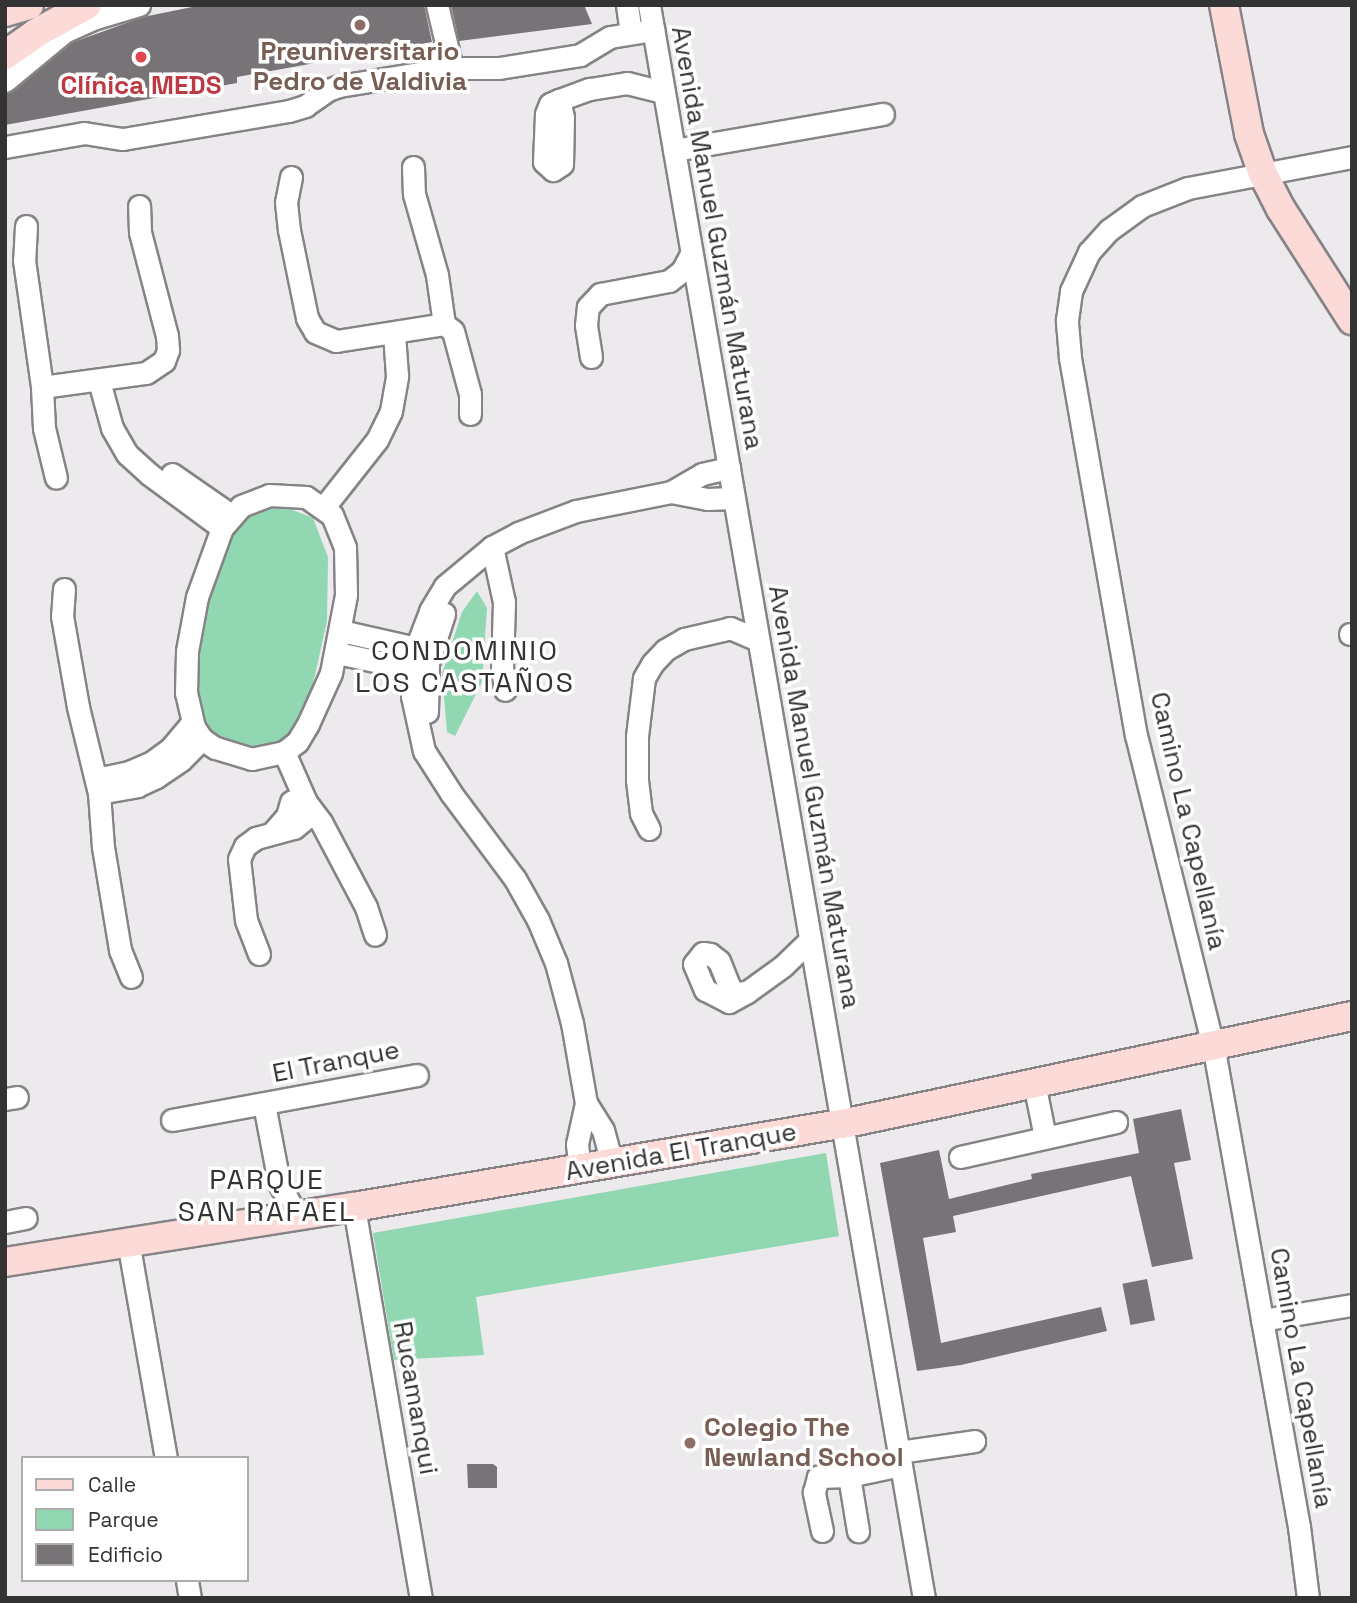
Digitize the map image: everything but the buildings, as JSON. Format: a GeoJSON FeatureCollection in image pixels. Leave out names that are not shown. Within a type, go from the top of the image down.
{"type":"FeatureCollection","features":[{"type":"Feature","properties":{"kind":"main road"},"geometry":{"type":"LineString","coordinates":[[5,12],[29,5]]}},
{"type":"Feature","properties":{"kind":"main road"},"geometry":{"type":"LineString","coordinates":[[9,56],[87,5]]}},
{"type":"Feature","properties":{"kind":"main road"},"geometry":{"type":"LineString","coordinates":[[1224,5],[1244,115],[1263,174],[1286,218],[1352,320]]}},
{"type":"Feature","properties":{"kind":"main road","name":"Avenida El Tranque"},"geometry":{"type":"LineString","coordinates":[[5,1262],[354,1207],[842,1124],[1352,1016]]}},
{"type":"Feature","properties":{"kind":"street"},"geometry":{"type":"LineString","coordinates":[[5,81],[64,32],[96,18],[139,5]]}},
{"type":"Feature","properties":{"kind":"street"},"geometry":{"type":"LineString","coordinates":[[437,5],[452,68]]}},
{"type":"Feature","properties":{"kind":"street"},"geometry":{"type":"LineString","coordinates":[[627,5],[631,33]]}},
{"type":"Feature","properties":{"kind":"street","name":"Avenida Manuel Guzmán Maturana"},"geometry":{"type":"LineString","coordinates":[[649,5],[924,1598]]}},
{"type":"Feature","properties":{"kind":"street"},"geometry":{"type":"LineString","coordinates":[[5,147],[84,133],[123,139],[289,111],[305,106],[328,90],[339,86],[452,68],[499,68],[580,55],[610,37],[653,30]]}},
{"type":"Feature","properties":{"kind":"street"},"geometry":{"type":"LineString","coordinates":[[627,83],[644,72],[657,56]]}},
{"type":"Feature","properties":{"kind":"street"},"geometry":{"type":"LineString","coordinates":[[559,100],[590,89],[627,83],[664,92]]}},
{"type":"Feature","properties":{"kind":"street"},"geometry":{"type":"LineString","coordinates":[[674,150],[883,114]]}},
{"type":"Feature","properties":{"kind":"street","name":"Camino La Capellanía"},"geometry":{"type":"LineString","coordinates":[[1308,1598],[1299,1527],[1213,1046],[1136,736],[1070,356],[1067,320],[1071,291],[1082,263],[1098,241],[1120,220],[1142,206],[1172,193],[1352,157]]}},
{"type":"Feature","properties":{"kind":"street"},"geometry":{"type":"LineString","coordinates":[[413,167],[412,188],[437,275],[444,324],[454,335],[471,399],[470,414]]}},
{"type":"Feature","properties":{"kind":"street"},"geometry":{"type":"LineString","coordinates":[[291,177],[287,216],[311,327],[320,336],[335,341],[444,324]]}},
{"type":"Feature","properties":{"kind":"street"},"geometry":{"type":"LineString","coordinates":[[42,387],[106,380],[156,369],[168,350],[160,303],[140,232],[139,206]]}},
{"type":"Feature","properties":{"kind":"street"},"geometry":{"type":"LineString","coordinates":[[26,226],[23,250],[42,387],[44,428],[56,478]]}},
{"type":"Feature","properties":{"kind":"street"},"geometry":{"type":"LineString","coordinates":[[591,357],[586,325],[588,307],[600,294],[663,284],[682,271],[691,254]]}},
{"type":"Feature","properties":{"kind":"street"},"geometry":{"type":"LineString","coordinates":[[663,284],[686,292],[700,304]]}},
{"type":"Feature","properties":{"kind":"street"},"geometry":{"type":"LineString","coordinates":[[319,503],[377,440],[388,419],[396,388],[387,334]]}},
{"type":"Feature","properties":{"kind":"street"},"geometry":{"type":"LineString","coordinates":[[106,380],[112,428],[127,454],[149,474],[227,521]]}},
{"type":"Feature","properties":{"kind":"street"},"geometry":{"type":"LineString","coordinates":[[612,1164],[603,1130],[586,1103],[565,993],[547,941],[515,879],[451,793],[439,772],[419,660],[438,628],[464,572],[492,547],[528,529],[576,511],[671,492],[702,474],[729,468]]}},
{"type":"Feature","properties":{"kind":"street"},"geometry":{"type":"LineString","coordinates":[[671,492],[707,499],[734,498]]}},
{"type":"Feature","properties":{"kind":"street"},"geometry":{"type":"LineString","coordinates":[[269,495],[297,495],[319,503],[339,526],[345,547],[346,595],[337,653],[313,715],[297,741],[277,754],[240,757],[215,748],[197,731],[186,693],[190,625],[206,569],[227,521],[250,500],[269,495]]}},
{"type":"Feature","properties":{"kind":"street"},"geometry":{"type":"LineString","coordinates":[[492,547],[504,602],[502,668],[505,690]]}},
{"type":"Feature","properties":{"kind":"street"},"geometry":{"type":"LineString","coordinates":[[64,589],[61,608],[66,639],[78,707],[97,786],[103,847],[120,950],[131,977]]}},
{"type":"Feature","properties":{"kind":"street"},"geometry":{"type":"LineString","coordinates":[[649,829],[641,813],[636,779],[636,736],[644,678],[652,664],[675,645],[730,628],[752,605]]}},
{"type":"Feature","properties":{"kind":"street"},"geometry":{"type":"LineString","coordinates":[[730,628],[758,639]]}},
{"type":"Feature","properties":{"kind":"street"},"geometry":{"type":"LineString","coordinates":[[341,631],[419,660]]}},
{"type":"Feature","properties":{"kind":"street"},"geometry":{"type":"LineString","coordinates":[[337,653],[419,660]]}},
{"type":"Feature","properties":{"kind":"street"},"geometry":{"type":"LineString","coordinates":[[97,786],[152,762],[197,731]]}},
{"type":"Feature","properties":{"kind":"street"},"geometry":{"type":"LineString","coordinates":[[277,754],[300,809],[328,838],[366,906],[375,936]]}},
{"type":"Feature","properties":{"kind":"street"},"geometry":{"type":"LineString","coordinates":[[259,954],[249,932],[238,866],[245,846],[274,831],[300,809]]}},
{"type":"Feature","properties":{"kind":"street"},"geometry":{"type":"LineString","coordinates":[[747,992],[783,966],[810,940]]}},
{"type":"Feature","properties":{"kind":"street"},"geometry":{"type":"LineString","coordinates":[[783,966],[816,970]]}},
{"type":"Feature","properties":{"kind":"street","name":"El Tranque"},"geometry":{"type":"LineString","coordinates":[[172,1120],[418,1074]]}},
{"type":"Feature","properties":{"kind":"street"},"geometry":{"type":"LineString","coordinates":[[1034,1083],[1045,1136]]}},
{"type":"Feature","properties":{"kind":"street"},"geometry":{"type":"LineString","coordinates":[[580,1169],[577,1144],[586,1103]]}},
{"type":"Feature","properties":{"kind":"street","name":"El Tranque"},"geometry":{"type":"LineString","coordinates":[[264,1104],[279,1183],[296,1215]]}},
{"type":"Feature","properties":{"kind":"street"},"geometry":{"type":"LineString","coordinates":[[960,1157],[1116,1122]]}},
{"type":"Feature","properties":{"kind":"street"},"geometry":{"type":"LineString","coordinates":[[265,1220],[279,1183]]}},
{"type":"Feature","properties":{"kind":"street","name":"Rucamanqui"},"geometry":{"type":"LineString","coordinates":[[354,1207],[421,1598]]}},
{"type":"Feature","properties":{"kind":"street"},"geometry":{"type":"LineString","coordinates":[[128,1241],[166,1456]]}},
{"type":"Feature","properties":{"kind":"street"},"geometry":{"type":"LineString","coordinates":[[1262,1320],[1352,1305]]}},
{"type":"Feature","properties":{"kind":"street"},"geometry":{"type":"LineString","coordinates":[[822,1531],[815,1483],[818,1477],[849,1476],[900,1459],[974,1441]]}},
{"type":"Feature","properties":{"kind":"street"},"geometry":{"type":"LineString","coordinates":[[849,1476],[858,1531]]}},
{"type":"Feature","properties":{"kind":"green space"},"geometry":{"type":"Polygon","coordinates":[[[266,509],[290,509],[313,518],[328,557],[327,621],[315,675],[301,722],[272,749],[234,746],[208,729],[196,700],[202,625],[217,560],[229,534],[243,520],[266,509]]]}},
{"type":"Feature","properties":{"kind":"green space"},"geometry":{"type":"Polygon","coordinates":[[[477,591],[487,608],[482,682],[455,736],[447,732],[442,674],[462,612],[477,591]]]}},
{"type":"Feature","properties":{"kind":"green space"},"geometry":{"type":"Polygon","coordinates":[[[826,1153],[839,1236],[476,1297],[484,1355],[394,1360],[373,1233],[826,1153]]]}},
{"type":"Feature","properties":{"kind":"place","name":"Preuniversitario Pedro de Valdivia"},"geometry":{"type":"Point","coordinates":[360,25]}},
{"type":"Feature","properties":{"kind":"place","name":"Clínica MEDS"},"geometry":{"type":"Point","coordinates":[141,57]}},
{"type":"Feature","properties":{"kind":"place","name":"Colegio The Newland School"},"geometry":{"type":"Point","coordinates":[690,1443]}},
{"type":"Feature","properties":{"kind":"district","name":"CONDOMINIO LOS CASTAÑOS"},"geometry":{"type":"Point","coordinates":[465,666]}},
{"type":"Feature","properties":{"kind":"district","name":"PARQUE SAN RAFAEL"},"geometry":{"type":"Point","coordinates":[267,1195]}}]}
